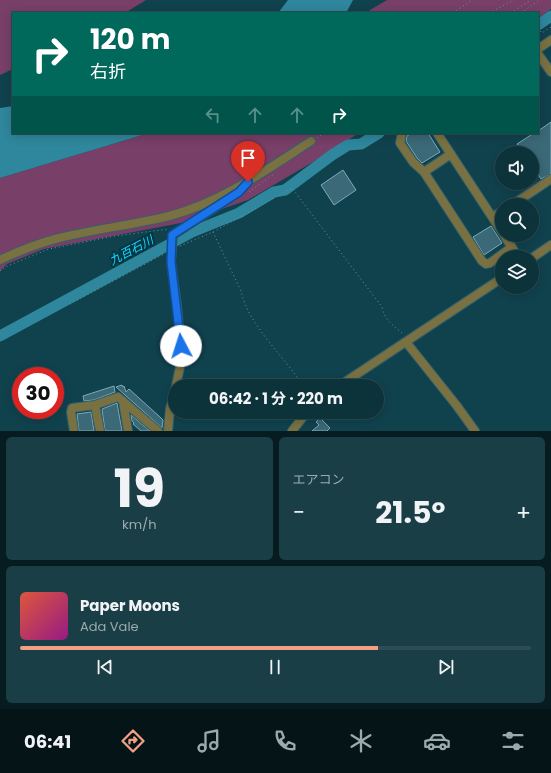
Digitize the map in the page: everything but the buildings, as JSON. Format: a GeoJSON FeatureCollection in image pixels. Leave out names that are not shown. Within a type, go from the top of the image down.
{"type":"FeatureCollection","features":[{"type":"Feature","properties":{"kind":"street"},"geometry":{"type":"LineString","coordinates":[[539,48],[551,40]]}},
{"type":"Feature","properties":{"kind":"street"},"geometry":{"type":"LineString","coordinates":[[539,55],[551,72]]}},
{"type":"Feature","properties":{"kind":"street"},"geometry":{"type":"LineString","coordinates":[[402,134],[400,143],[413,162],[424,172],[482,261],[486,264],[490,263],[512,247]]}},
{"type":"Feature","properties":{"kind":"street"},"geometry":{"type":"LineString","coordinates":[[438,134],[495,220]]}},
{"type":"Feature","properties":{"kind":"street"},"geometry":{"type":"LineString","coordinates":[[0,260],[38,244],[59,238],[170,216],[196,207],[248,182],[311,142]]}},
{"type":"Feature","properties":{"kind":"street"},"geometry":{"type":"LineString","coordinates":[[424,172],[451,154]]}},
{"type":"Feature","properties":{"kind":"street"},"geometry":{"type":"LineString","coordinates":[[522,198],[551,178]]}},
{"type":"Feature","properties":{"kind":"street"},"geometry":{"type":"LineString","coordinates":[[177,379],[182,357],[171,262],[171,250],[175,234],[239,192],[248,182]]}},
{"type":"Feature","properties":{"kind":"street"},"geometry":{"type":"LineString","coordinates":[[509,242],[514,250]]}},
{"type":"Feature","properties":{"kind":"street"},"geometry":{"type":"LineString","coordinates":[[539,253],[551,245]]}},
{"type":"Feature","properties":{"kind":"street"},"geometry":{"type":"LineString","coordinates":[[350,379],[495,283]]}},
{"type":"Feature","properties":{"kind":"street"},"geometry":{"type":"LineString","coordinates":[[406,342],[457,406],[474,431]]}},
{"type":"Feature","properties":{"kind":"street"},"geometry":{"type":"LineString","coordinates":[[74,431],[71,412],[72,408],[95,405],[118,397],[158,431]]}},
{"type":"Feature","properties":{"kind":"street"},"geometry":{"type":"LineString","coordinates":[[123,401],[128,431]]}},
{"type":"Feature","properties":{"kind":"street"},"geometry":{"type":"LineString","coordinates":[[95,405],[100,431]]}},
{"type":"Feature","properties":{"kind":"street"},"geometry":{"type":"LineString","coordinates":[[168,431],[169,419]]}},
{"type":"Feature","properties":{"kind":"street"},"geometry":{"type":"LineString","coordinates":[[292,431],[301,419]]}},
{"type":"Feature","properties":{"kind":"path"},"geometry":{"type":"LineString","coordinates":[[454,12],[472,0]]}},
{"type":"Feature","properties":{"kind":"path"},"geometry":{"type":"LineString","coordinates":[[491,12],[514,0]]}},
{"type":"Feature","properties":{"kind":"path"},"geometry":{"type":"LineString","coordinates":[[513,12],[531,0]]}},
{"type":"Feature","properties":{"kind":"path"},"geometry":{"type":"LineString","coordinates":[[522,12],[540,0]]}},
{"type":"Feature","properties":{"kind":"path"},"geometry":{"type":"LineString","coordinates":[[539,29],[542,33],[551,27]]}},
{"type":"Feature","properties":{"kind":"path"},"geometry":{"type":"LineString","coordinates":[[70,304],[171,250],[213,232],[292,188],[382,307],[383,314],[388,321],[406,338],[406,342]]}},
{"type":"Feature","properties":{"kind":"path"},"geometry":{"type":"LineString","coordinates":[[213,232],[241,291],[243,300],[257,324],[299,379]]}},
{"type":"Feature","properties":{"kind":"shaded area"},"geometry":{"type":"Polygon","coordinates":[[[0,0],[146,0],[127,12],[12,12],[12,69],[0,75],[0,0]]]}},
{"type":"Feature","properties":{"kind":"shaded area"},"geometry":{"type":"Polygon","coordinates":[[[387,0],[551,0],[551,9],[539,17],[539,12],[367,12],[387,0]]]}},
{"type":"Feature","properties":{"kind":"shaded area"},"geometry":{"type":"Polygon","coordinates":[[[146,134],[357,134],[325,155],[248,200],[181,223],[44,249],[7,264],[0,271],[0,178],[146,134]]]}},
{"type":"Feature","properties":{"kind":"water"},"geometry":{"type":"Polygon","coordinates":[[[288,0],[353,0],[347,12],[279,12],[288,0]]]}},
{"type":"Feature","properties":{"kind":"water"},"geometry":{"type":"Polygon","coordinates":[[[12,106],[12,134],[146,134],[0,178],[0,108],[12,106]]]}},
{"type":"Feature","properties":{"kind":"waterway","name":"九百石川"},"geometry":{"type":"LineString","coordinates":[[539,24],[551,16]]}},
{"type":"Feature","properties":{"kind":"waterway","name":"九百石川"},"geometry":{"type":"LineString","coordinates":[[0,336],[192,232],[239,213],[274,192],[285,190],[348,145],[361,144],[377,134]]}},
{"type":"Feature","properties":{"kind":"route"},"geometry":{"type":"LineString","coordinates":[[181,346],[171,262],[172,235],[239,192],[248,182]]}}]}
